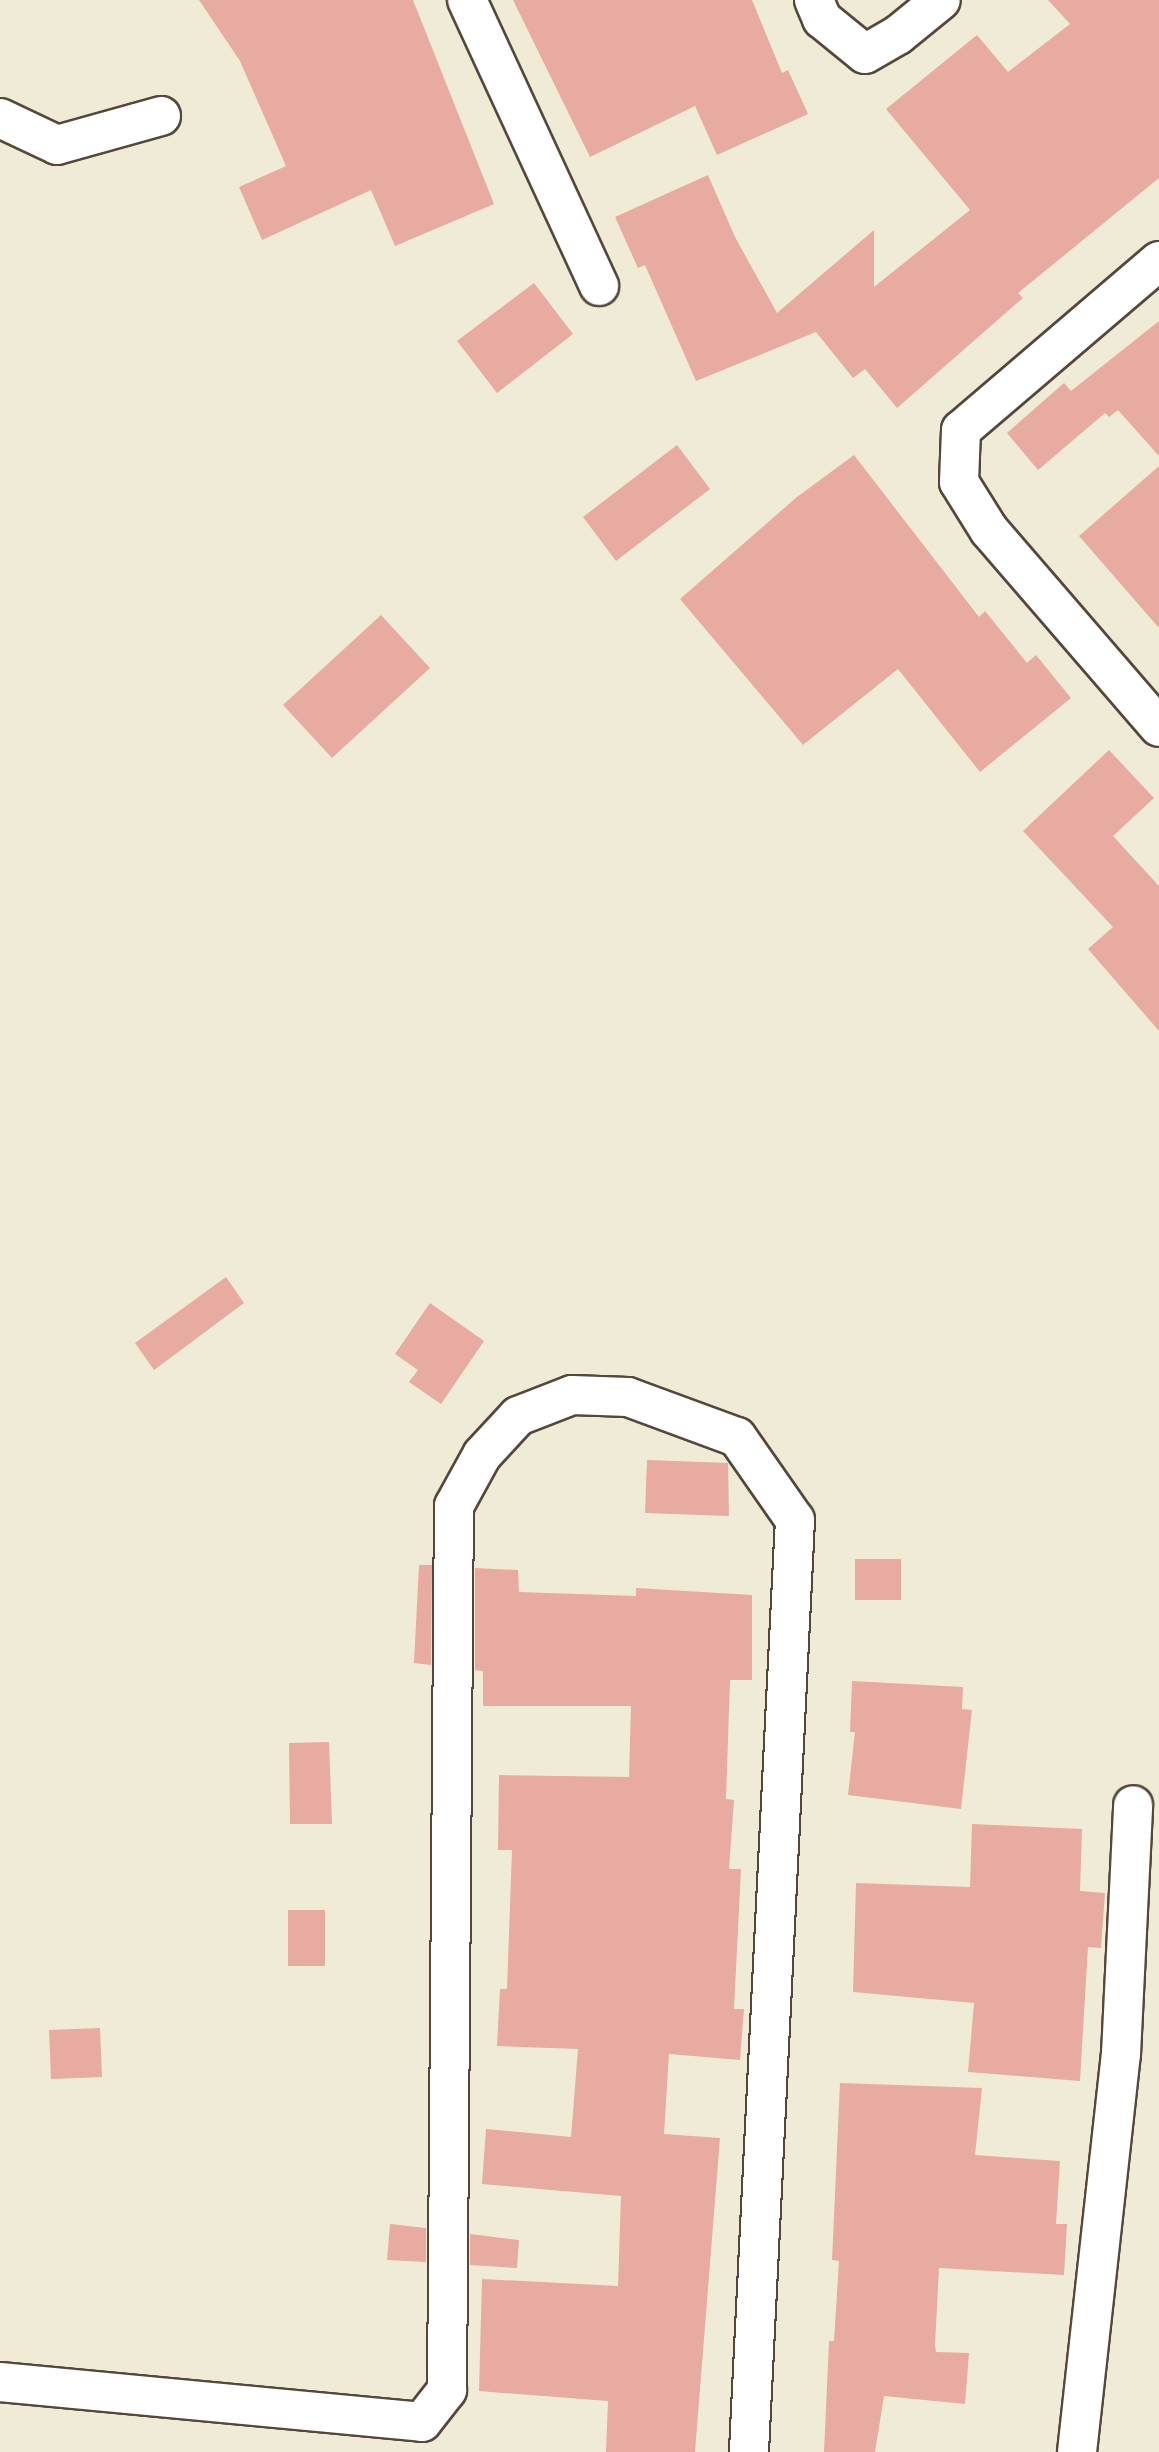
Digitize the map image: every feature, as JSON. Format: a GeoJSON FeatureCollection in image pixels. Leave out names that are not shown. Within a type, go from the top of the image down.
{"type":"FeatureCollection","features":[{"type":"Feature","properties":{"kind":"street"},"geometry":{"type":"LineString","coordinates":[[467,0],[599,286]]}},
{"type":"Feature","properties":{"kind":"street"},"geometry":{"type":"LineString","coordinates":[[814,0],[822,19],[865,54],[898,36],[941,0]]}},
{"type":"Feature","properties":{"kind":"street"},"geometry":{"type":"LineString","coordinates":[[0,118],[57,145],[162,116]]}},
{"type":"Feature","properties":{"kind":"street"},"geometry":{"type":"LineString","coordinates":[[1159,261],[961,430],[958,482],[989,530],[1159,727]]}},
{"type":"Feature","properties":{"kind":"street"},"geometry":{"type":"LineString","coordinates":[[0,2382],[422,2422],[447,2390],[454,1506],[482,1455],[519,1416],[572,1395],[628,1398],[737,1437],[795,1520],[749,2452]]}},
{"type":"Feature","properties":{"kind":"street"},"geometry":{"type":"LineString","coordinates":[[1077,2452],[1121,2054],[1133,1805]]}},
{"type":"Feature","properties":{"kind":"building"},"geometry":{"type":"Polygon","coordinates":[[[199,0],[413,0],[494,204],[395,246],[371,190],[262,240],[239,187],[286,166],[240,61],[199,0]]]}},
{"type":"Feature","properties":{"kind":"building"},"geometry":{"type":"Polygon","coordinates":[[[513,0],[752,0],[782,73],[788,70],[808,114],[717,155],[695,106],[590,157],[513,0]]]}},
{"type":"Feature","properties":{"kind":"building"},"geometry":{"type":"Polygon","coordinates":[[[1048,0],[1159,0],[1159,178],[1018,293],[1023,298],[897,408],[865,369],[853,378],[816,332],[696,381],[645,265],[638,268],[615,217],[708,175],[735,237],[777,313],[874,230],[874,287],[970,210],[886,109],[977,35],[1008,72],[1070,24],[1048,0]]]}},
{"type":"Feature","properties":{"kind":"building"},"geometry":{"type":"Polygon","coordinates":[[[534,283],[573,334],[497,393],[457,341],[534,283]]]}},
{"type":"Feature","properties":{"kind":"building"},"geometry":{"type":"Polygon","coordinates":[[[1159,321],[1159,456],[1118,410],[1109,417],[1105,413],[1038,470],[1007,433],[1064,383],[1071,391],[1159,321]]]}},
{"type":"Feature","properties":{"kind":"building"},"geometry":{"type":"Polygon","coordinates":[[[677,445],[710,489],[616,561],[583,517],[677,445]]]}},
{"type":"Feature","properties":{"kind":"building"},"geometry":{"type":"Polygon","coordinates":[[[854,455],[979,617],[985,611],[1027,663],[1036,655],[1071,698],[980,772],[898,669],[803,745],[680,599],[797,497],[854,455]]]}},
{"type":"Feature","properties":{"kind":"building"},"geometry":{"type":"Polygon","coordinates":[[[1159,466],[1159,628],[1079,536],[1159,466]]]}},
{"type":"Feature","properties":{"kind":"building"},"geometry":{"type":"Polygon","coordinates":[[[381,615],[430,668],[332,758],[283,705],[381,615]]]}},
{"type":"Feature","properties":{"kind":"building"},"geometry":{"type":"Polygon","coordinates":[[[1109,750],[1154,798],[1113,836],[1159,886],[1159,1031],[1088,949],[1113,927],[1023,831],[1109,750]]]}},
{"type":"Feature","properties":{"kind":"building"},"geometry":{"type":"Polygon","coordinates":[[[226,1277],[244,1303],[154,1370],[135,1343],[226,1277]]]}},
{"type":"Feature","properties":{"kind":"building"},"geometry":{"type":"Polygon","coordinates":[[[430,1303],[484,1341],[441,1404],[409,1382],[418,1370],[395,1354],[430,1303]]]}},
{"type":"Feature","properties":{"kind":"building"},"geometry":{"type":"Polygon","coordinates":[[[647,1460],[728,1463],[729,1516],[645,1513],[647,1460]]]}},
{"type":"Feature","properties":{"kind":"building"},"geometry":{"type":"Polygon","coordinates":[[[855,1559],[901,1559],[901,1600],[855,1600],[855,1559]]]}},
{"type":"Feature","properties":{"kind":"building"},"geometry":{"type":"Polygon","coordinates":[[[419,1565],[432,1565],[431,1665],[414,1663],[419,1565]]]}},
{"type":"Feature","properties":{"kind":"building"},"geometry":{"type":"Polygon","coordinates":[[[475,1568],[518,1570],[519,1592],[636,1596],[636,1588],[752,1595],[752,1680],[730,1680],[726,1799],[734,1800],[729,1869],[741,1869],[734,2009],[744,2009],[740,2060],[669,2054],[664,2134],[720,2138],[695,2452],[606,2452],[608,2401],[479,2391],[482,2279],[618,2286],[621,2196],[482,2184],[486,2129],[571,2137],[578,2049],[497,2046],[500,1989],[507,1989],[512,1850],[498,1850],[499,1775],[629,1777],[631,1706],[483,1706],[483,1671],[475,1670],[475,1568]]]}},
{"type":"Feature","properties":{"kind":"building"},"geometry":{"type":"Polygon","coordinates":[[[852,1681],[963,1687],[962,1709],[972,1710],[961,1809],[848,1795],[855,1732],[850,1732],[852,1681]]]}},
{"type":"Feature","properties":{"kind":"building"},"geometry":{"type":"Polygon","coordinates":[[[329,1742],[332,1824],[290,1824],[289,1743],[329,1742]]]}},
{"type":"Feature","properties":{"kind":"building"},"geometry":{"type":"Polygon","coordinates":[[[972,1824],[1082,1829],[1080,1891],[1105,1893],[1101,1948],[1088,1947],[1080,2081],[968,2072],[974,2003],[853,1992],[856,1883],[970,1887],[972,1824]]]}},
{"type":"Feature","properties":{"kind":"building"},"geometry":{"type":"Polygon","coordinates":[[[288,1910],[325,1910],[325,1966],[288,1966],[288,1910]]]}},
{"type":"Feature","properties":{"kind":"building"},"geometry":{"type":"Polygon","coordinates":[[[100,2028],[102,2077],[51,2079],[49,2030],[100,2028]]]}},
{"type":"Feature","properties":{"kind":"building"},"geometry":{"type":"Polygon","coordinates":[[[840,2083],[982,2088],[975,2155],[1060,2161],[1056,2224],[1067,2224],[1064,2275],[939,2268],[936,2352],[969,2353],[965,2404],[884,2396],[875,2452],[824,2452],[829,2341],[834,2341],[839,2261],[832,2260],[840,2083]]]}},
{"type":"Feature","properties":{"kind":"building"},"geometry":{"type":"Polygon","coordinates":[[[390,2224],[426,2228],[426,2262],[387,2260],[390,2224]]]}},
{"type":"Feature","properties":{"kind":"building"},"geometry":{"type":"Polygon","coordinates":[[[470,2234],[519,2240],[517,2268],[470,2265],[470,2234]]]}}]}
